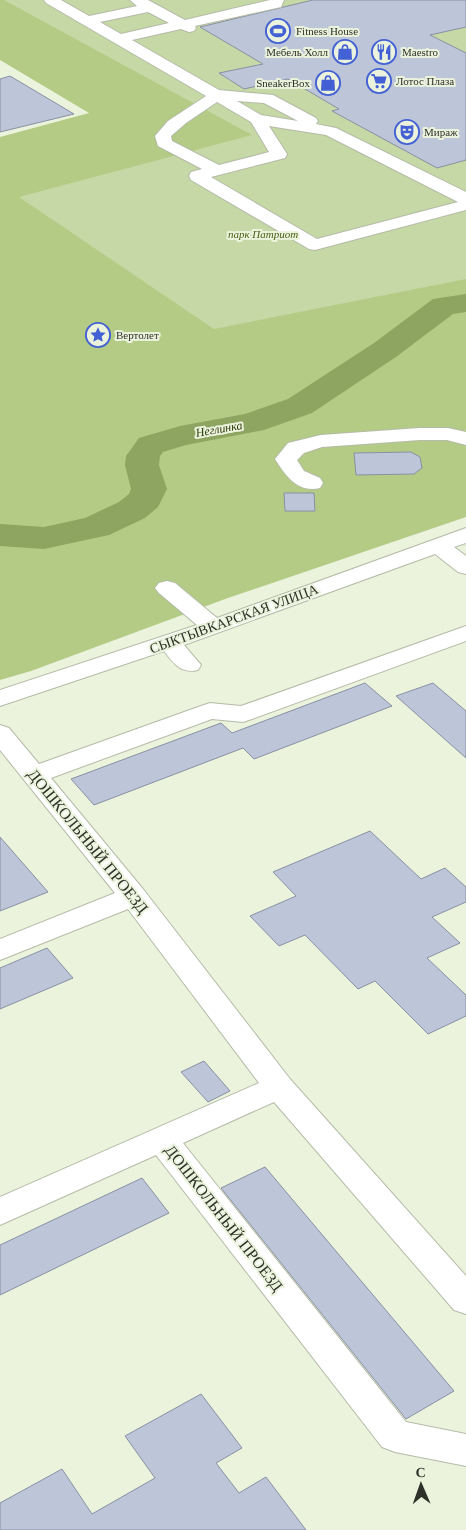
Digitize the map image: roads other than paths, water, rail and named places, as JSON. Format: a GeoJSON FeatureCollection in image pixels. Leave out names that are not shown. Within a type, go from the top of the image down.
{"type":"FeatureCollection","features":[{"type":"Feature","properties":{"kind":"street"},"geometry":{"type":"LineString","coordinates":[[51,0],[257,119],[330,131]]}},
{"type":"Feature","properties":{"kind":"street"},"geometry":{"type":"LineString","coordinates":[[71,12],[128,0]]}},
{"type":"Feature","properties":{"kind":"street"},"geometry":{"type":"LineString","coordinates":[[136,49],[202,35],[137,0]]}},
{"type":"Feature","properties":{"kind":"street"},"geometry":{"type":"LineString","coordinates":[[247,0],[262,7]]}},
{"type":"Feature","properties":{"kind":"street"},"geometry":{"type":"LineString","coordinates":[[118,39],[276,4],[277,0]]}},
{"type":"Feature","properties":{"kind":"street"},"geometry":{"type":"LineString","coordinates":[[221,4],[238,13]]}},
{"type":"Feature","properties":{"kind":"street"},"geometry":{"type":"LineString","coordinates":[[87,21],[151,7]]}},
{"type":"Feature","properties":{"kind":"street"},"geometry":{"type":"LineString","coordinates":[[189,8],[211,19]]}},
{"type":"Feature","properties":{"kind":"street"},"geometry":{"type":"LineString","coordinates":[[102,30],[167,16]]}},
{"type":"Feature","properties":{"kind":"street"},"geometry":{"type":"LineString","coordinates":[[218,171],[164,143],[162,136],[168,129],[206,104],[216,95],[266,98],[466,199]]}},
{"type":"Feature","properties":{"kind":"street"},"geometry":{"type":"LineString","coordinates":[[257,119],[279,154],[197,176],[315,246],[466,205]]}},
{"type":"Feature","properties":{"kind":"street"},"geometry":{"type":"LineString","coordinates":[[312,484],[296,474],[286,459],[296,448],[321,441],[370,436],[448,434],[466,439]]}},
{"type":"Feature","properties":{"kind":"street","name":"СЫКТЫВКАРСКАЯ УЛИЦА"},"geometry":{"type":"LineString","coordinates":[[0,698],[214,627],[466,535]]}},
{"type":"Feature","properties":{"kind":"street"},"geometry":{"type":"LineString","coordinates":[[438,546],[466,566]]}},
{"type":"Feature","properties":{"kind":"street"},"geometry":{"type":"LineString","coordinates":[[166,588],[214,627]]}},
{"type":"Feature","properties":{"kind":"street"},"geometry":{"type":"LineString","coordinates":[[35,775],[210,711],[243,714],[466,633]]}},
{"type":"Feature","properties":{"kind":"street","name":"ДОШКОЛЬНЫЙ ПРОЕЗД"},"geometry":{"type":"LineString","coordinates":[[4,743],[35,775],[133,896],[278,1086],[161,1139],[395,1436],[466,1450]]}},
{"type":"Feature","properties":{"kind":"street"},"geometry":{"type":"LineString","coordinates":[[0,950],[133,896]]}},
{"type":"Feature","properties":{"kind":"street"},"geometry":{"type":"LineString","coordinates":[[278,1086],[466,1300]]}},
{"type":"Feature","properties":{"kind":"street"},"geometry":{"type":"LineString","coordinates":[[0,1212],[161,1139]]}},
{"type":"Feature","properties":{"kind":"waterway","name":"Неглинка"},"geometry":{"type":"LineString","coordinates":[[0,535],[44,538],[96,527],[132,510],[145,499],[149,489],[142,465],[143,456],[151,445],[180,436],[252,423],[300,406],[385,350],[444,306],[466,303]]}},
{"type":"Feature","properties":{"kind":"place","name":"Fitness House"},"geometry":{"type":"Point","coordinates":[278,31]}},
{"type":"Feature","properties":{"kind":"place","name":"Мебель Холл"},"geometry":{"type":"Point","coordinates":[345,52]}},
{"type":"Feature","properties":{"kind":"place","name":"Maestro"},"geometry":{"type":"Point","coordinates":[384,52]}},
{"type":"Feature","properties":{"kind":"place","name":"Лотос Плаза"},"geometry":{"type":"Point","coordinates":[379,81]}},
{"type":"Feature","properties":{"kind":"place","name":"SneakerBox"},"geometry":{"type":"Point","coordinates":[328,83]}},
{"type":"Feature","properties":{"kind":"place","name":"Мираж"},"geometry":{"type":"Point","coordinates":[407,132]}},
{"type":"Feature","properties":{"kind":"place","name":"Вертолет"},"geometry":{"type":"Point","coordinates":[98,335]}},
{"type":"Feature","properties":{"kind":"park label","name":"парк Патриот"},"geometry":{"type":"Point","coordinates":[263,234]}}]}
